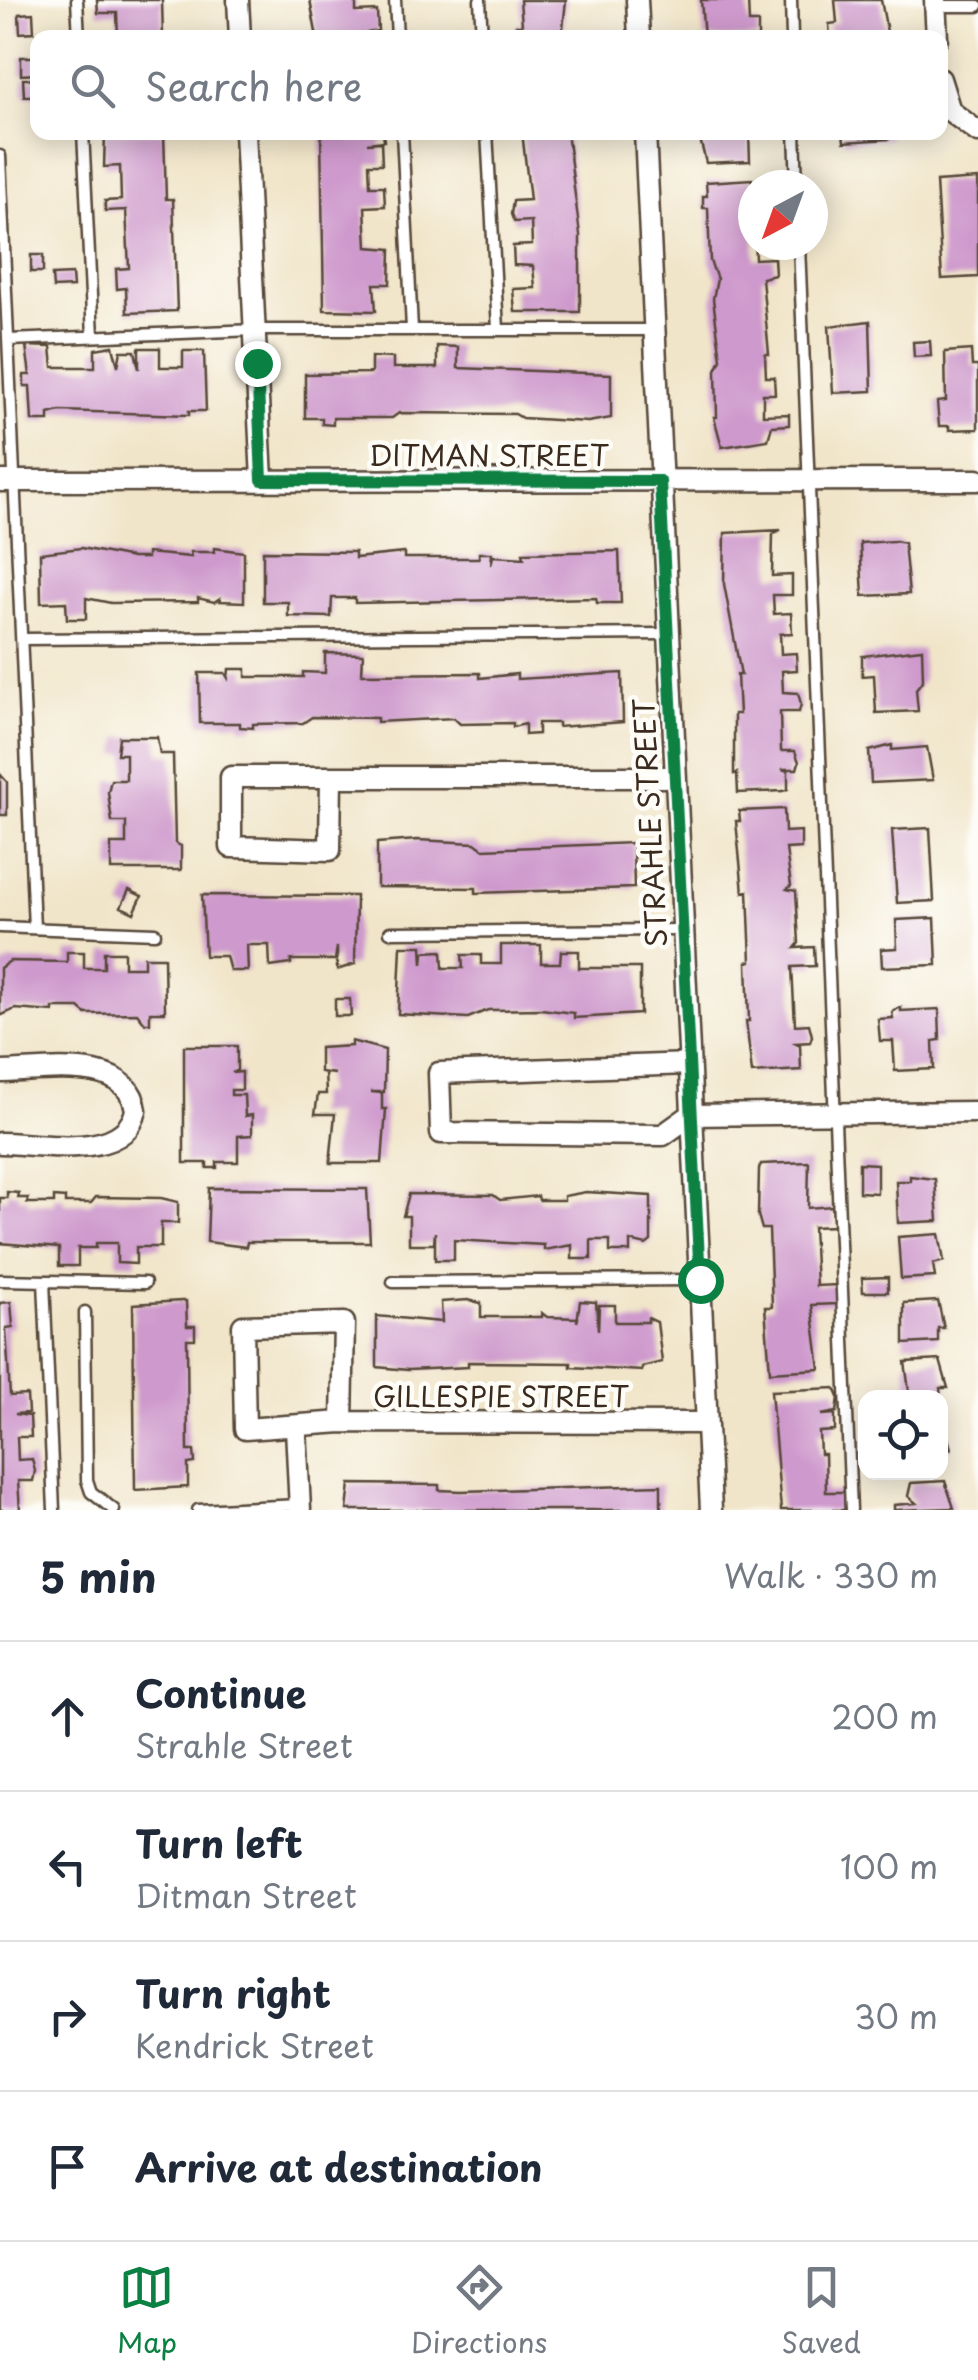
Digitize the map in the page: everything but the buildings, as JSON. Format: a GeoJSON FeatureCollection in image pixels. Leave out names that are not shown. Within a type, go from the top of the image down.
{"type":"FeatureCollection","features":[{"type":"Feature","properties":{"kind":"street"},"geometry":{"type":"LineString","coordinates":[[238,0],[240,30]]}},
{"type":"Feature","properties":{"kind":"street"},"geometry":{"type":"LineString","coordinates":[[637,0],[639,30]]}},
{"type":"Feature","properties":{"kind":"street"},"geometry":{"type":"LineString","coordinates":[[935,3],[936,30]]}},
{"type":"Feature","properties":{"kind":"street"},"geometry":{"type":"LineString","coordinates":[[948,105],[969,126]]}},
{"type":"Feature","properties":{"kind":"street"},"geometry":{"type":"LineString","coordinates":[[245,140],[262,480]]}},
{"type":"Feature","properties":{"kind":"street","name":"STRAHLE STREET"},"geometry":{"type":"LineString","coordinates":[[644,140],[711,1510]]}},
{"type":"Feature","properties":{"kind":"street","name":"DITMAN STREET"},"geometry":{"type":"LineString","coordinates":[[8,480],[978,480]]}},
{"type":"Feature","properties":{"kind":"street"},"geometry":{"type":"LineString","coordinates":[[331,777],[330,850],[231,846],[231,778],[331,777],[675,777]]}},
{"type":"Feature","properties":{"kind":"street"},"geometry":{"type":"LineString","coordinates":[[689,1064],[439,1074],[441,1133],[664,1136],[691,1114],[978,1112]]}},
{"type":"Feature","properties":{"kind":"street"},"geometry":{"type":"LineString","coordinates":[[0,1072],[110,1074],[131,1091],[136,1110],[131,1126],[106,1142],[0,1143]]}},
{"type":"Feature","properties":{"kind":"street","name":"GILLESPIE STREET"},"geometry":{"type":"LineString","coordinates":[[342,1422],[344,1324],[242,1326],[245,1429],[342,1422],[706,1423]]}},
{"type":"Feature","properties":{"kind":"street"},"geometry":{"type":"LineString","coordinates":[[296,1428],[300,1508]]}},
{"type":"Feature","properties":{"kind":"lane"},"geometry":{"type":"LineString","coordinates":[[77,0],[79,30]]}},
{"type":"Feature","properties":{"kind":"lane"},"geometry":{"type":"LineString","coordinates":[[395,0],[397,30]]}},
{"type":"Feature","properties":{"kind":"lane"},"geometry":{"type":"LineString","coordinates":[[480,0],[482,30]]}},
{"type":"Feature","properties":{"kind":"lane"},"geometry":{"type":"LineString","coordinates":[[791,0],[792,30]]}},
{"type":"Feature","properties":{"kind":"lane"},"geometry":{"type":"LineString","coordinates":[[935,3],[978,6]]}},
{"type":"Feature","properties":{"kind":"lane"},"geometry":{"type":"LineString","coordinates":[[83,140],[94,336]]}},
{"type":"Feature","properties":{"kind":"lane"},"geometry":{"type":"LineString","coordinates":[[402,140],[412,330]]}},
{"type":"Feature","properties":{"kind":"lane"},"geometry":{"type":"LineString","coordinates":[[488,140],[498,330]]}},
{"type":"Feature","properties":{"kind":"lane"},"geometry":{"type":"LineString","coordinates":[[795,140],[796,170]]}},
{"type":"Feature","properties":{"kind":"lane"},"geometry":{"type":"LineString","coordinates":[[0,156],[10,340],[8,480],[22,639],[34,928]]}},
{"type":"Feature","properties":{"kind":"lane"},"geometry":{"type":"LineString","coordinates":[[799,260],[806,481],[838,1113],[851,1510]]}},
{"type":"Feature","properties":{"kind":"lane"},"geometry":{"type":"LineString","coordinates":[[10,340],[255,330],[656,330]]}},
{"type":"Feature","properties":{"kind":"lane"},"geometry":{"type":"LineString","coordinates":[[22,639],[668,634]]}},
{"type":"Feature","properties":{"kind":"lane"},"geometry":{"type":"LineString","coordinates":[[0,927],[155,933]]}},
{"type":"Feature","properties":{"kind":"lane"},"geometry":{"type":"LineString","coordinates":[[390,932],[682,930]]}},
{"type":"Feature","properties":{"kind":"lane"},"geometry":{"type":"LineString","coordinates":[[0,1280],[145,1282]]}},
{"type":"Feature","properties":{"kind":"lane"},"geometry":{"type":"LineString","coordinates":[[393,1282],[700,1280]]}},
{"type":"Feature","properties":{"kind":"lane"},"geometry":{"type":"LineString","coordinates":[[44,1281],[54,1510]]}},
{"type":"Feature","properties":{"kind":"lane"},"geometry":{"type":"LineString","coordinates":[[85,1312],[87,1480],[91,1492],[114,1510]]}},
{"type":"Feature","properties":{"kind":"lane"},"geometry":{"type":"LineString","coordinates":[[198,1510],[300,1508]]}},
{"type":"Feature","properties":{"kind":"route"},"geometry":{"type":"LineString","coordinates":[[257,363],[262,480],[660,481],[700,1280]]}}]}
